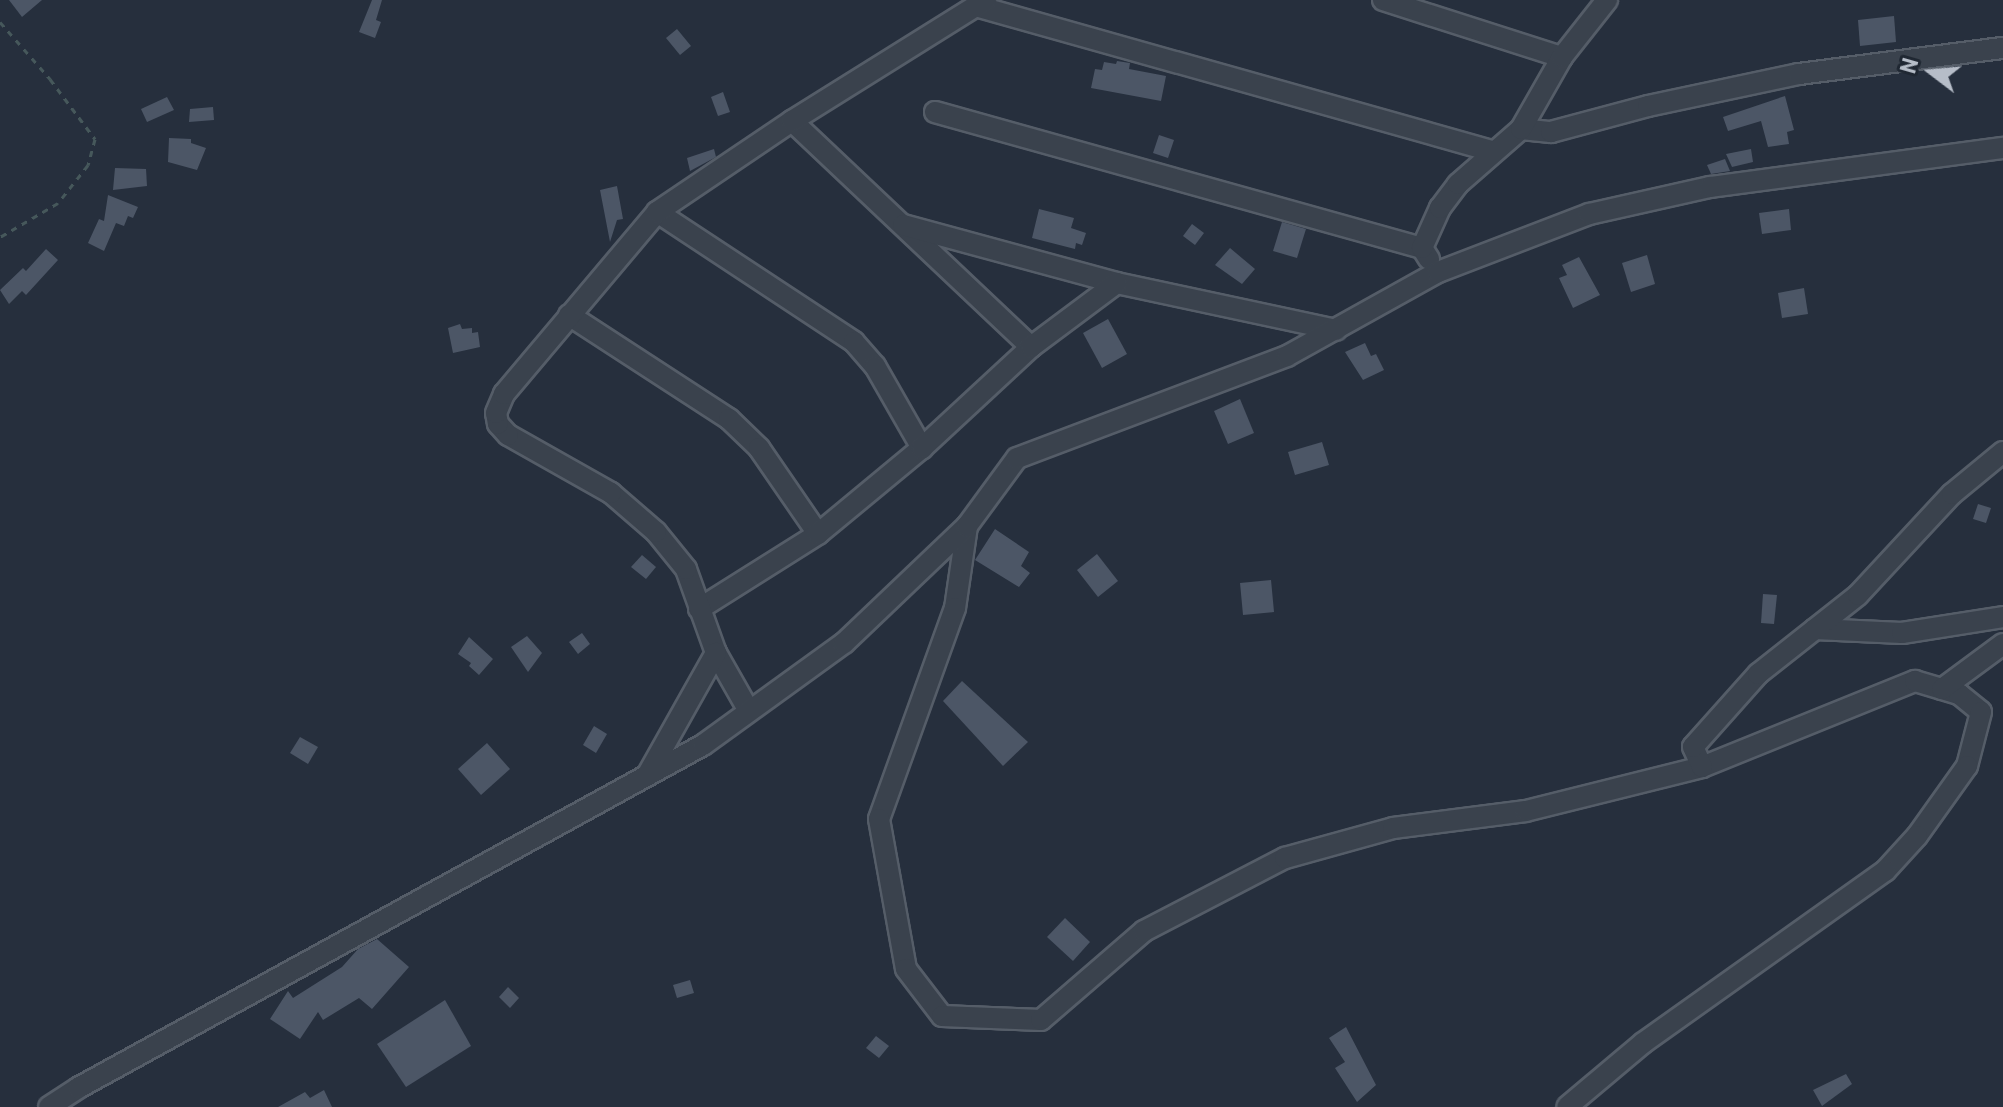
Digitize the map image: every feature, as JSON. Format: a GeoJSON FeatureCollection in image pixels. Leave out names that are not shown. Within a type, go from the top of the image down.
{"type":"FeatureCollection","features":[{"type":"Feature","properties":{"kind":"street"},"geometry":{"type":"LineString","coordinates":[[1383,0],[1562,57]]}},
{"type":"Feature","properties":{"kind":"street"},"geometry":{"type":"LineString","coordinates":[[1422,248],[1440,208],[1492,151],[1521,129],[1562,57],[1607,0]]}},
{"type":"Feature","properties":{"kind":"street"},"geometry":{"type":"LineString","coordinates":[[749,711],[716,653],[686,569],[656,532],[611,493],[508,435],[498,424],[496,413],[504,394],[657,212],[792,121],[981,3],[1492,151]]}},
{"type":"Feature","properties":{"kind":"street"},"geometry":{"type":"LineString","coordinates":[[1521,129],[1551,132],[1648,106],[1799,74],[2003,48]]}},
{"type":"Feature","properties":{"kind":"street"},"geometry":{"type":"LineString","coordinates":[[935,112],[1422,248],[1438,272]]}},
{"type":"Feature","properties":{"kind":"street"},"geometry":{"type":"LineString","coordinates":[[792,121],[1031,347]]}},
{"type":"Feature","properties":{"kind":"street"},"geometry":{"type":"LineString","coordinates":[[49,1107],[91,1080],[703,745],[844,643],[967,526],[1017,458],[1287,356],[1438,272],[1589,214],[1710,187],[2003,148]]}},
{"type":"Feature","properties":{"kind":"street"},"geometry":{"type":"LineString","coordinates":[[657,212],[854,342],[875,366],[922,448]]}},
{"type":"Feature","properties":{"kind":"street"},"geometry":{"type":"LineString","coordinates":[[903,225],[1117,283],[1336,330]]}},
{"type":"Feature","properties":{"kind":"street"},"geometry":{"type":"LineString","coordinates":[[699,609],[818,534],[922,448],[1031,347],[1117,283]]}},
{"type":"Feature","properties":{"kind":"street"},"geometry":{"type":"LineString","coordinates":[[569,315],[729,419],[759,448],[818,534]]}},
{"type":"Feature","properties":{"kind":"street"},"geometry":{"type":"LineString","coordinates":[[1702,767],[1693,747],[1758,674],[1858,595],[1952,494],[2003,452]]}},
{"type":"Feature","properties":{"kind":"street"},"geometry":{"type":"LineString","coordinates":[[967,526],[955,608],[879,819],[906,969],[942,1016],[1041,1020],[1144,931],[1285,858],[1393,828],[1526,811],[1702,767],[1915,681],[1959,694],[1981,712],[1967,766],[1917,836],[1885,871],[1643,1043],[1567,1107]]}},
{"type":"Feature","properties":{"kind":"street"},"geometry":{"type":"LineString","coordinates":[[1815,629],[1902,633],[2003,617]]}},
{"type":"Feature","properties":{"kind":"street"},"geometry":{"type":"LineString","coordinates":[[1942,689],[2003,644]]}},
{"type":"Feature","properties":{"kind":"street"},"geometry":{"type":"LineString","coordinates":[[648,774],[716,653]]}},
{"type":"Feature","properties":{"kind":"path"},"geometry":{"type":"LineString","coordinates":[[0,22],[50,79],[95,139],[88,165],[58,203],[0,237]]}},
{"type":"Feature","properties":{"kind":"building"},"geometry":{"type":"Polygon","coordinates":[[[9,0],[42,0],[22,17],[9,0]]]}},
{"type":"Feature","properties":{"kind":"building"},"geometry":{"type":"Polygon","coordinates":[[[372,0],[382,0],[376,20],[381,22],[375,38],[359,32],[372,0]]]}},
{"type":"Feature","properties":{"kind":"building"},"geometry":{"type":"Polygon","coordinates":[[[1894,16],[1896,42],[1860,46],[1858,20],[1894,16]]]}},
{"type":"Feature","properties":{"kind":"building"},"geometry":{"type":"Polygon","coordinates":[[[677,29],[691,46],[680,55],[666,38],[677,29]]]}},
{"type":"Feature","properties":{"kind":"building"},"geometry":{"type":"Polygon","coordinates":[[[1117,61],[1130,63],[1129,69],[1166,76],[1161,101],[1091,88],[1095,69],[1102,70],[1104,62],[1116,64],[1117,61]]]}},
{"type":"Feature","properties":{"kind":"building"},"geometry":{"type":"Polygon","coordinates":[[[723,92],[730,112],[718,116],[711,97],[723,92]]]}},
{"type":"Feature","properties":{"kind":"building"},"geometry":{"type":"Polygon","coordinates":[[[1785,96],[1794,130],[1787,132],[1789,144],[1768,147],[1761,121],[1728,131],[1723,117],[1785,96]]]}},
{"type":"Feature","properties":{"kind":"building"},"geometry":{"type":"Polygon","coordinates":[[[167,97],[174,110],[147,122],[141,109],[167,97]]]}},
{"type":"Feature","properties":{"kind":"building"},"geometry":{"type":"Polygon","coordinates":[[[213,107],[214,120],[189,122],[190,109],[213,107]]]}},
{"type":"Feature","properties":{"kind":"building"},"geometry":{"type":"Polygon","coordinates":[[[1159,135],[1174,140],[1168,158],[1153,153],[1159,135]]]}},
{"type":"Feature","properties":{"kind":"building"},"geometry":{"type":"Polygon","coordinates":[[[169,138],[191,139],[191,143],[206,148],[197,170],[168,162],[169,138]]]}},
{"type":"Feature","properties":{"kind":"building"},"geometry":{"type":"Polygon","coordinates":[[[714,149],[716,157],[690,171],[687,158],[714,149]]]}},
{"type":"Feature","properties":{"kind":"building"},"geometry":{"type":"Polygon","coordinates":[[[1751,149],[1753,162],[1732,167],[1726,154],[1751,149]]]}},
{"type":"Feature","properties":{"kind":"building"},"geometry":{"type":"Polygon","coordinates":[[[1725,159],[1730,171],[1711,174],[1707,165],[1725,159]]]}},
{"type":"Feature","properties":{"kind":"building"},"geometry":{"type":"Polygon","coordinates":[[[115,168],[146,169],[147,186],[113,190],[115,168]]]}},
{"type":"Feature","properties":{"kind":"building"},"geometry":{"type":"Polygon","coordinates":[[[617,186],[623,219],[617,220],[610,242],[600,190],[617,186]]]}},
{"type":"Feature","properties":{"kind":"building"},"geometry":{"type":"Polygon","coordinates":[[[108,195],[138,207],[133,218],[128,216],[124,226],[116,223],[104,251],[88,243],[99,219],[104,221],[108,195]]]}},
{"type":"Feature","properties":{"kind":"building"},"geometry":{"type":"Polygon","coordinates":[[[1039,209],[1074,218],[1071,228],[1086,233],[1082,245],[1076,243],[1075,249],[1032,238],[1039,209]]]}},
{"type":"Feature","properties":{"kind":"building"},"geometry":{"type":"Polygon","coordinates":[[[1789,209],[1791,230],[1762,234],[1759,213],[1789,209]]]}},
{"type":"Feature","properties":{"kind":"building"},"geometry":{"type":"Polygon","coordinates":[[[1282,222],[1306,229],[1297,258],[1273,251],[1282,222]]]}},
{"type":"Feature","properties":{"kind":"building"},"geometry":{"type":"Polygon","coordinates":[[[1192,224],[1204,233],[1195,245],[1183,236],[1192,224]]]}},
{"type":"Feature","properties":{"kind":"building"},"geometry":{"type":"Polygon","coordinates":[[[1230,248],[1255,269],[1242,284],[1215,265],[1230,248]]]}},
{"type":"Feature","properties":{"kind":"building"},"geometry":{"type":"Polygon","coordinates":[[[46,249],[58,260],[26,295],[22,291],[9,304],[0,290],[23,268],[26,271],[46,249]]]}},
{"type":"Feature","properties":{"kind":"building"},"geometry":{"type":"Polygon","coordinates":[[[1647,255],[1655,284],[1631,292],[1622,263],[1647,255]]]}},
{"type":"Feature","properties":{"kind":"building"},"geometry":{"type":"Polygon","coordinates":[[[1579,257],[1600,295],[1573,308],[1559,278],[1567,275],[1562,265],[1579,257]]]}},
{"type":"Feature","properties":{"kind":"building"},"geometry":{"type":"Polygon","coordinates":[[[1804,288],[1808,314],[1782,318],[1778,293],[1804,288]]]}},
{"type":"Feature","properties":{"kind":"building"},"geometry":{"type":"Polygon","coordinates":[[[1108,319],[1127,354],[1102,368],[1083,333],[1108,319]]]}},
{"type":"Feature","properties":{"kind":"building"},"geometry":{"type":"Polygon","coordinates":[[[460,324],[462,329],[472,328],[472,333],[478,332],[480,347],[453,353],[448,328],[460,324]]]}},
{"type":"Feature","properties":{"kind":"building"},"geometry":{"type":"Polygon","coordinates":[[[1365,343],[1371,356],[1376,354],[1384,370],[1363,380],[1345,352],[1365,343]]]}},
{"type":"Feature","properties":{"kind":"building"},"geometry":{"type":"Polygon","coordinates":[[[1240,399],[1254,433],[1228,444],[1214,411],[1240,399]]]}},
{"type":"Feature","properties":{"kind":"building"},"geometry":{"type":"Polygon","coordinates":[[[1322,442],[1329,465],[1295,475],[1288,452],[1322,442]]]}},
{"type":"Feature","properties":{"kind":"building"},"geometry":{"type":"Polygon","coordinates":[[[1978,504],[1991,508],[1986,523],[1973,519],[1978,504]]]}},
{"type":"Feature","properties":{"kind":"building"},"geometry":{"type":"Polygon","coordinates":[[[995,529],[1029,552],[1021,566],[1030,573],[1019,587],[975,560],[995,529]]]}},
{"type":"Feature","properties":{"kind":"building"},"geometry":{"type":"Polygon","coordinates":[[[1097,554],[1118,581],[1098,597],[1077,570],[1097,554]]]}},
{"type":"Feature","properties":{"kind":"building"},"geometry":{"type":"Polygon","coordinates":[[[642,555],[656,567],[646,579],[631,567],[642,555]]]}},
{"type":"Feature","properties":{"kind":"building"},"geometry":{"type":"Polygon","coordinates":[[[1271,580],[1274,612],[1243,615],[1240,583],[1271,580]]]}},
{"type":"Feature","properties":{"kind":"building"},"geometry":{"type":"Polygon","coordinates":[[[1763,594],[1777,595],[1774,624],[1761,623],[1763,594]]]}},
{"type":"Feature","properties":{"kind":"building"},"geometry":{"type":"Polygon","coordinates":[[[582,633],[590,644],[578,654],[569,642],[582,633]]]}},
{"type":"Feature","properties":{"kind":"building"},"geometry":{"type":"Polygon","coordinates":[[[527,636],[542,653],[528,672],[511,647],[527,636]]]}},
{"type":"Feature","properties":{"kind":"building"},"geometry":{"type":"Polygon","coordinates":[[[469,637],[493,659],[479,675],[469,666],[471,663],[458,654],[469,637]]]}},
{"type":"Feature","properties":{"kind":"building"},"geometry":{"type":"Polygon","coordinates":[[[962,681],[1028,742],[1003,766],[943,701],[962,681]]]}},
{"type":"Feature","properties":{"kind":"building"},"geometry":{"type":"Polygon","coordinates":[[[594,726],[607,734],[596,753],[583,745],[594,726]]]}},
{"type":"Feature","properties":{"kind":"building"},"geometry":{"type":"Polygon","coordinates":[[[300,737],[318,747],[308,764],[290,753],[300,737]]]}},
{"type":"Feature","properties":{"kind":"building"},"geometry":{"type":"Polygon","coordinates":[[[487,743],[510,769],[481,795],[458,769],[487,743]]]}},
{"type":"Feature","properties":{"kind":"building"},"geometry":{"type":"Polygon","coordinates":[[[1065,918],[1090,942],[1073,961],[1047,937],[1065,918]]]}},
{"type":"Feature","properties":{"kind":"building"},"geometry":{"type":"Polygon","coordinates":[[[377,939],[409,967],[372,1009],[359,998],[323,1020],[318,1012],[300,1039],[270,1019],[288,991],[293,998],[342,967],[358,949],[377,939]]]}},
{"type":"Feature","properties":{"kind":"building"},"geometry":{"type":"Polygon","coordinates":[[[690,980],[694,993],[677,998],[673,985],[690,980]]]}},
{"type":"Feature","properties":{"kind":"building"},"geometry":{"type":"Polygon","coordinates":[[[508,987],[519,998],[510,1008],[499,997],[508,987]]]}},
{"type":"Feature","properties":{"kind":"building"},"geometry":{"type":"Polygon","coordinates":[[[445,1000],[471,1046],[406,1087],[377,1044],[445,1000]]]}},
{"type":"Feature","properties":{"kind":"building"},"geometry":{"type":"Polygon","coordinates":[[[1346,1027],[1376,1085],[1357,1102],[1335,1068],[1345,1062],[1329,1038],[1346,1027]]]}},
{"type":"Feature","properties":{"kind":"building"},"geometry":{"type":"Polygon","coordinates":[[[876,1036],[889,1046],[879,1058],[866,1048],[876,1036]]]}},
{"type":"Feature","properties":{"kind":"building"},"geometry":{"type":"Polygon","coordinates":[[[1846,1074],[1852,1084],[1822,1106],[1813,1090],[1846,1074]]]}},
{"type":"Feature","properties":{"kind":"building"},"geometry":{"type":"Polygon","coordinates":[[[324,1090],[332,1107],[278,1107],[305,1092],[310,1098],[324,1090]]]}}]}
